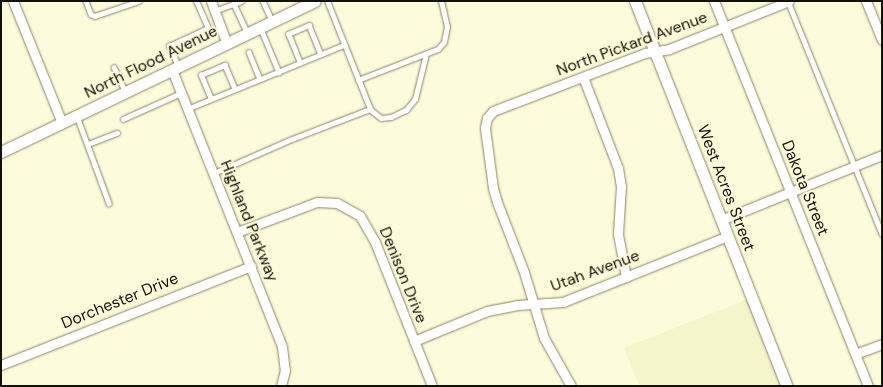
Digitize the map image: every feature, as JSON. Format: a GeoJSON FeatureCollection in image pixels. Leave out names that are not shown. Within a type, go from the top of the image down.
{"type":"FeatureCollection","features":[{"type":"Feature","properties":{"kind":"street"},"geometry":{"type":"LineString","coordinates":[[13,1],[62,123]]}},
{"type":"Feature","properties":{"kind":"street"},"geometry":{"type":"LineString","coordinates":[[211,1],[228,44]]}},
{"type":"Feature","properties":{"kind":"street","name":"North Flood Avenue"},"geometry":{"type":"LineString","coordinates":[[1,152],[273,22],[294,6],[315,1]]}},
{"type":"Feature","properties":{"kind":"street","name":"West Acres Street"},"geometry":{"type":"LineString","coordinates":[[635,1],[787,386]]}},
{"type":"Feature","properties":{"kind":"street","name":"Dakota Street"},"geometry":{"type":"LineString","coordinates":[[714,1],[868,386]]}},
{"type":"Feature","properties":{"kind":"street","name":"North Pickard Avenue"},"geometry":{"type":"LineString","coordinates":[[533,305],[524,272],[493,188],[485,128],[487,118],[494,112],[645,53],[668,49],[788,1]]}},
{"type":"Feature","properties":{"kind":"street"},"geometry":{"type":"LineString","coordinates":[[866,1],[882,40]]}},
{"type":"Feature","properties":{"kind":"street","name":"Highland Parkway"},"geometry":{"type":"LineString","coordinates":[[175,69],[187,109],[284,352],[285,370],[281,386]]}},
{"type":"Feature","properties":{"kind":"street"},"geometry":{"type":"LineString","coordinates":[[582,78],[618,168],[621,186],[618,234],[626,277]]}},
{"type":"Feature","properties":{"kind":"street"},"geometry":{"type":"LineString","coordinates":[[721,220],[882,156]]}},
{"type":"Feature","properties":{"kind":"street","name":"Denison Drive"},"geometry":{"type":"LineString","coordinates":[[237,232],[317,202],[337,203],[353,211],[366,223],[373,236],[432,386]]}},
{"type":"Feature","properties":{"kind":"street","name":"Utah Avenue"},"geometry":{"type":"LineString","coordinates":[[414,341],[487,311],[516,305],[563,302],[728,236]]}},
{"type":"Feature","properties":{"kind":"street","name":"Dorchester Drive"},"geometry":{"type":"LineString","coordinates":[[1,365],[251,266]]}},
{"type":"Feature","properties":{"kind":"street"},"geometry":{"type":"LineString","coordinates":[[533,305],[544,338],[571,386]]}},
{"type":"Feature","properties":{"kind":"street"},"geometry":{"type":"LineString","coordinates":[[855,354],[882,344]]}},
{"type":"Feature","properties":{"kind":"lane"},"geometry":{"type":"LineString","coordinates":[[86,1],[91,14],[95,16],[140,1]]}},
{"type":"Feature","properties":{"kind":"lane"},"geometry":{"type":"LineString","coordinates":[[175,69],[169,46],[208,28],[196,1]]}},
{"type":"Feature","properties":{"kind":"lane"},"geometry":{"type":"LineString","coordinates":[[214,11],[241,1]]}},
{"type":"Feature","properties":{"kind":"lane"},"geometry":{"type":"LineString","coordinates":[[263,1],[273,22]]}},
{"type":"Feature","properties":{"kind":"lane"},"geometry":{"type":"LineString","coordinates":[[327,1],[370,110],[380,118],[391,117],[406,110],[415,99],[426,54]]}},
{"type":"Feature","properties":{"kind":"lane"},"geometry":{"type":"LineString","coordinates":[[358,80],[438,49],[444,42],[446,26],[441,1]]}},
{"type":"Feature","properties":{"kind":"lane"},"geometry":{"type":"LineString","coordinates":[[788,1],[882,234]]}},
{"type":"Feature","properties":{"kind":"lane"},"geometry":{"type":"LineString","coordinates":[[234,4],[248,34]]}},
{"type":"Feature","properties":{"kind":"lane"},"geometry":{"type":"LineString","coordinates":[[300,63],[288,34],[309,25],[321,54]]}},
{"type":"Feature","properties":{"kind":"lane"},"geometry":{"type":"LineString","coordinates":[[260,28],[279,72]]}},
{"type":"Feature","properties":{"kind":"lane"},"geometry":{"type":"LineString","coordinates":[[187,109],[344,44]]}},
{"type":"Feature","properties":{"kind":"lane"},"geometry":{"type":"LineString","coordinates":[[250,52],[260,79]]}},
{"type":"Feature","properties":{"kind":"lane"},"geometry":{"type":"LineString","coordinates":[[211,99],[201,75],[225,65],[235,90]]}},
{"type":"Feature","properties":{"kind":"lane"},"geometry":{"type":"LineString","coordinates":[[114,67],[125,93]]}},
{"type":"Feature","properties":{"kind":"lane"},"geometry":{"type":"LineString","coordinates":[[123,119],[181,93]]}},
{"type":"Feature","properties":{"kind":"lane"},"geometry":{"type":"LineString","coordinates":[[214,173],[370,110]]}},
{"type":"Feature","properties":{"kind":"lane"},"geometry":{"type":"LineString","coordinates":[[77,116],[109,203]]}},
{"type":"Feature","properties":{"kind":"lane"},"geometry":{"type":"LineString","coordinates":[[88,144],[117,133]]}},
{"type":"Feature","properties":{"kind":"shaded area"},"geometry":{"type":"Polygon","coordinates":[[[748,299],[782,386],[639,386],[624,348],[748,299]]]}}]}
